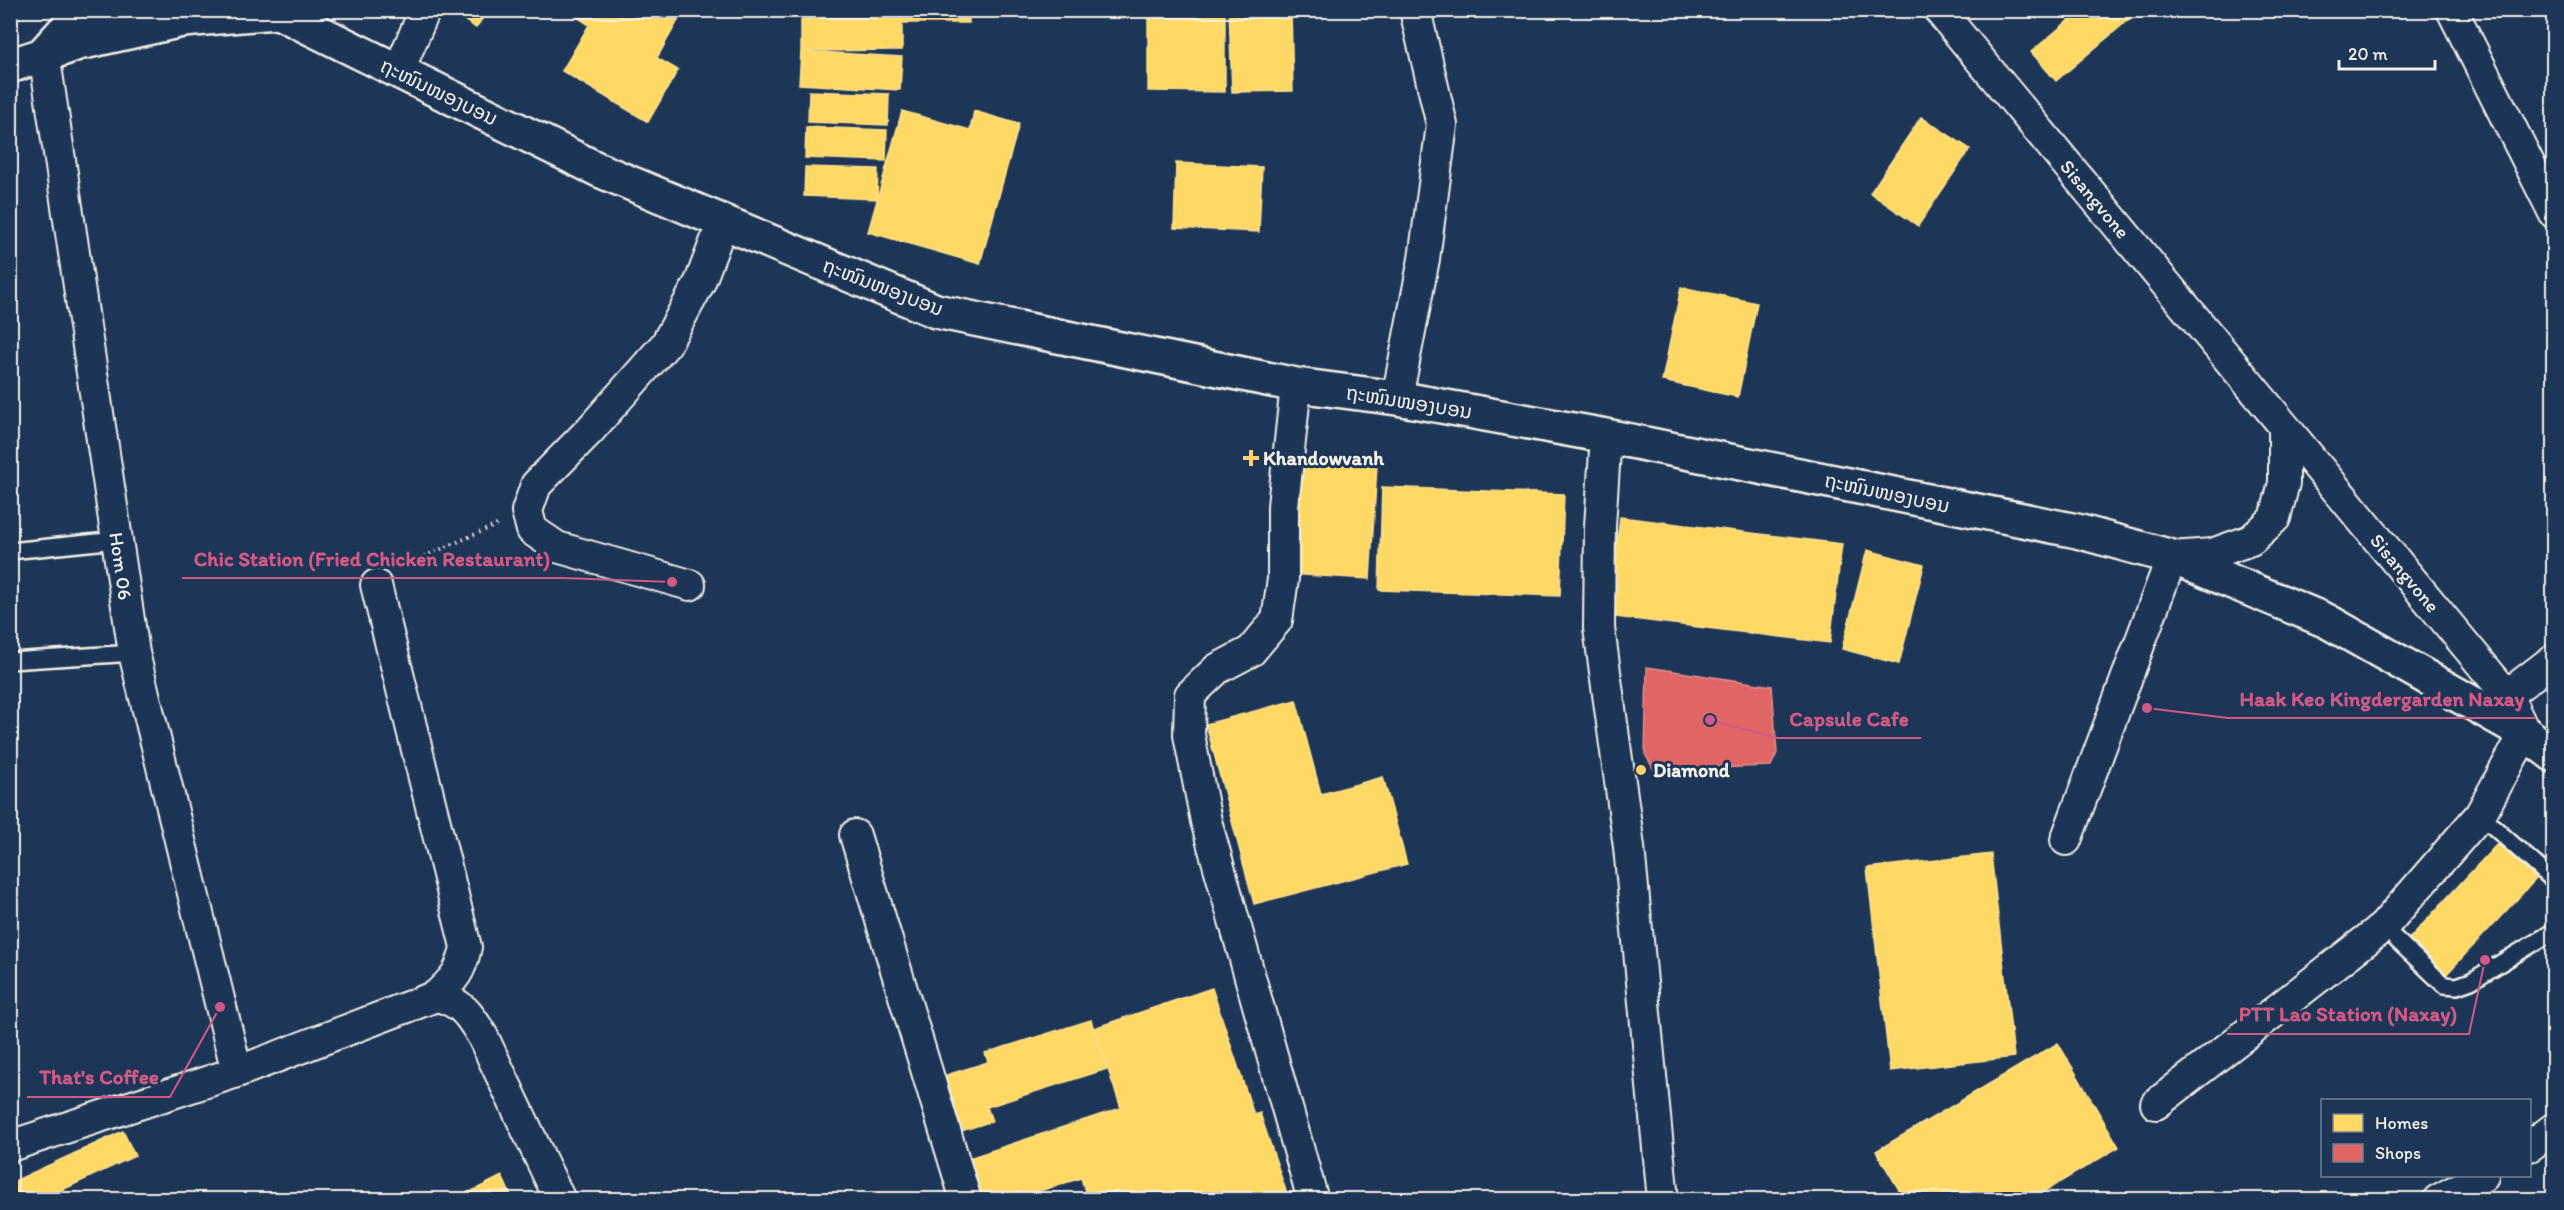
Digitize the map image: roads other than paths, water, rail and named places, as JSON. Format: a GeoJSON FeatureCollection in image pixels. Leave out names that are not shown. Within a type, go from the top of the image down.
{"type":"FeatureCollection","features":[{"type":"Feature","properties":{"kind":"street"},"geometry":{"type":"LineString","coordinates":[[10,66],[44,53],[84,26],[132,10]]}},
{"type":"Feature","properties":{"kind":"street"},"geometry":{"type":"LineString","coordinates":[[399,72],[425,10]]}},
{"type":"Feature","properties":{"kind":"street"},"geometry":{"type":"LineString","coordinates":[[1398,398],[1424,259],[1442,125],[1416,10]]}},
{"type":"Feature","properties":{"kind":"street","name":"Sisangvone"},"geometry":{"type":"LineString","coordinates":[[1939,10],[2507,695],[2525,733]]}},
{"type":"Feature","properties":{"kind":"street"},"geometry":{"type":"LineString","coordinates":[[2452,10],[2550,198]]}},
{"type":"Feature","properties":{"kind":"street"},"geometry":{"type":"LineString","coordinates":[[84,26],[275,11]]}},
{"type":"Feature","properties":{"kind":"street","name":"ຖະໜົນໜອງບອນ"},"geometry":{"type":"LineString","coordinates":[[275,11],[598,170],[936,311],[1296,385],[1398,398],[1606,436],[2077,531],[2172,557],[2327,621],[2525,733],[2553,755]]}},
{"type":"Feature","properties":{"kind":"street","name":"Hom 06"},"geometry":{"type":"LineString","coordinates":[[44,53],[134,653],[237,1072]]}},
{"type":"Feature","properties":{"kind":"street"},"geometry":{"type":"LineString","coordinates":[[690,585],[557,548],[532,530],[527,511],[536,485],[590,430],[666,344],[700,282],[723,222]]}},
{"type":"Feature","properties":{"kind":"street"},"geometry":{"type":"LineString","coordinates":[[1296,385],[1283,506],[1283,579],[1277,620],[1251,651],[1217,669],[1190,695],[1190,735],[1206,821],[1313,1200]]}},
{"type":"Feature","properties":{"kind":"street"},"geometry":{"type":"LineString","coordinates":[[2066,840],[2172,557],[2212,554],[2251,540],[2275,518],[2284,483],[2284,427]]}},
{"type":"Feature","properties":{"kind":"street"},"geometry":{"type":"LineString","coordinates":[[1606,436],[1600,526],[1599,628],[1629,847],[1663,1200]]}},
{"type":"Feature","properties":{"kind":"street"},"geometry":{"type":"LineString","coordinates":[[10,1146],[237,1072],[436,996],[455,979],[463,963],[466,947],[376,585]]}},
{"type":"Feature","properties":{"kind":"street"},"geometry":{"type":"LineString","coordinates":[[2507,695],[2553,659]]}},
{"type":"Feature","properties":{"kind":"street"},"geometry":{"type":"LineString","coordinates":[[2156,1104],[2383,927],[2480,814],[2525,733]]}},
{"type":"Feature","properties":{"kind":"street"},"geometry":{"type":"LineString","coordinates":[[855,835],[966,1200]]}},
{"type":"Feature","properties":{"kind":"street"},"geometry":{"type":"LineString","coordinates":[[436,996],[453,1000],[470,1015],[483,1037],[561,1200]]}},
{"type":"Feature","properties":{"kind":"street"},"geometry":{"type":"LineString","coordinates":[[2531,1144],[2553,1128]]}},
{"type":"Feature","properties":{"kind":"street"},"geometry":{"type":"LineString","coordinates":[[2438,1200],[2480,1177]]}},
{"type":"Feature","properties":{"kind":"lane"},"geometry":{"type":"LineString","coordinates":[[10,551],[117,540]]}},
{"type":"Feature","properties":{"kind":"lane"},"geometry":{"type":"LineString","coordinates":[[10,661],[134,653]]}},
{"type":"Feature","properties":{"kind":"lane"},"geometry":{"type":"LineString","coordinates":[[2480,814],[2553,880]]}},
{"type":"Feature","properties":{"kind":"lane"},"geometry":{"type":"LineString","coordinates":[[2383,927],[2444,985],[2457,986],[2471,981],[2553,931]]}},
{"type":"Feature","properties":{"kind":"place","name":"Khandowvanh"},"geometry":{"type":"Point","coordinates":[1251,458]}},
{"type":"Feature","properties":{"kind":"place","name":"Chic Station (Fried Chicken Restaurant)"},"geometry":{"type":"Point","coordinates":[672,582]}},
{"type":"Feature","properties":{"kind":"place","name":"Haak Keo Kingdergarden Naxay"},"geometry":{"type":"Point","coordinates":[2147,708]}},
{"type":"Feature","properties":{"kind":"place","name":"Capsule Cafe"},"geometry":{"type":"Point","coordinates":[1710,720]}},
{"type":"Feature","properties":{"kind":"place","name":"Diamond"},"geometry":{"type":"Point","coordinates":[1641,770]}},
{"type":"Feature","properties":{"kind":"place","name":"PTT Lao Station (Naxay)"},"geometry":{"type":"Point","coordinates":[2485,960]}},
{"type":"Feature","properties":{"kind":"place","name":"That's Coffee"},"geometry":{"type":"Point","coordinates":[220,1007]}}]}
